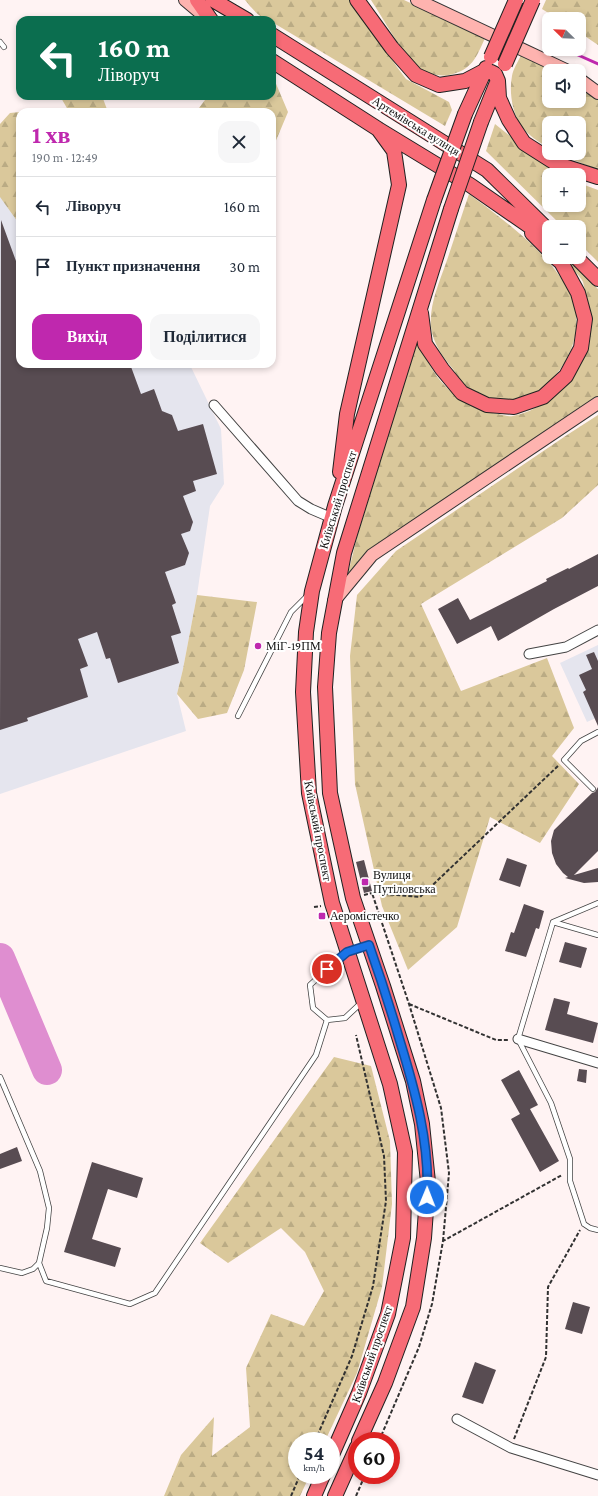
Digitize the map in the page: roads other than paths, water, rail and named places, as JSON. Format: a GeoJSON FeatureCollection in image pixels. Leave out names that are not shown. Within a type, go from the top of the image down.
{"type":"FeatureCollection","features":[{"type":"Feature","properties":{"kind":"main road"},"geometry":{"type":"LineString","coordinates":[[197,0],[207,16]]}},
{"type":"Feature","properties":{"kind":"main road"},"geometry":{"type":"LineString","coordinates":[[213,0],[240,16]]}},
{"type":"Feature","properties":{"kind":"main road"},"geometry":{"type":"LineString","coordinates":[[236,0],[247,16]]}},
{"type":"Feature","properties":{"kind":"main road"},"geometry":{"type":"LineString","coordinates":[[357,0],[392,48],[416,75],[439,85],[465,80],[484,71],[494,74],[498,81],[499,98],[509,120],[524,143],[557,164],[598,177]]}},
{"type":"Feature","properties":{"kind":"main road","name":"Київський проспект"},"geometry":{"type":"LineString","coordinates":[[340,1437],[360,1393],[388,1314],[403,1238],[405,1152],[390,1084],[332,903],[308,793],[303,692],[306,632],[312,591],[334,512],[434,200],[465,114],[516,0]]}},
{"type":"Feature","properties":{"kind":"main road","name":"Київський проспект"},"geometry":{"type":"LineString","coordinates":[[363,1432],[385,1383],[413,1307],[427,1213],[428,1182],[422,1124],[413,1081],[350,886],[330,793],[325,687],[329,633],[344,553],[451,209],[481,122],[534,0]]}},
{"type":"Feature","properties":{"kind":"main road","name":"Артемівська вулиця"},"geometry":{"type":"LineString","coordinates":[[276,38],[487,170],[542,224]]}},
{"type":"Feature","properties":{"kind":"main road"},"geometry":{"type":"LineString","coordinates":[[276,64],[378,130],[470,185],[542,234]]}},
{"type":"Feature","properties":{"kind":"main road"},"geometry":{"type":"LineString","coordinates":[[334,512],[347,414],[399,185],[394,151],[378,130]]}},
{"type":"Feature","properties":{"kind":"main road"},"geometry":{"type":"LineString","coordinates":[[515,215],[542,243]]}},
{"type":"Feature","properties":{"kind":"main road"},"geometry":{"type":"LineString","coordinates":[[420,309],[425,344],[442,369],[462,393],[487,405],[514,407],[544,397],[566,376],[581,348],[585,319],[578,293],[562,264]]}},
{"type":"Feature","properties":{"kind":"main road"},"geometry":{"type":"LineString","coordinates":[[583,264],[598,279]]}},
{"type":"Feature","properties":{"kind":"main road"},"geometry":{"type":"LineString","coordinates":[[312,591],[318,601],[326,603],[334,601]]}},
{"type":"Feature","properties":{"kind":"main road"},"geometry":{"type":"LineString","coordinates":[[306,632],[313,624],[322,625],[329,633]]}},
{"type":"Feature","properties":{"kind":"main road"},"geometry":{"type":"LineString","coordinates":[[347,952],[369,945]]}},
{"type":"Feature","properties":{"kind":"main road"},"geometry":{"type":"LineString","coordinates":[[363,1001],[383,986]]}},
{"type":"Feature","properties":{"kind":"main road"},"geometry":{"type":"LineString","coordinates":[[335,1496],[348,1466]]}},
{"type":"Feature","properties":{"kind":"main road"},"geometry":{"type":"LineString","coordinates":[[314,1496],[319,1484]]}},
{"type":"Feature","properties":{"kind":"street"},"geometry":{"type":"LineString","coordinates":[[185,0],[205,16]]}},
{"type":"Feature","properties":{"kind":"street"},"geometry":{"type":"LineString","coordinates":[[417,0],[553,64]]}},
{"type":"Feature","properties":{"kind":"street"},"geometry":{"type":"LineString","coordinates":[[586,84],[598,93]]}},
{"type":"Feature","properties":{"kind":"street"},"geometry":{"type":"LineString","coordinates":[[334,601],[372,555],[598,403]]}},
{"type":"Feature","properties":{"kind":"street"},"geometry":{"type":"LineString","coordinates":[[214,405],[298,500],[311,509],[334,512]]}},
{"type":"Feature","properties":{"kind":"street"},"geometry":{"type":"LineString","coordinates":[[529,654],[566,647],[598,630]]}},
{"type":"Feature","properties":{"kind":"street"},"geometry":{"type":"LineString","coordinates":[[518,1039],[598,1063]]}},
{"type":"Feature","properties":{"kind":"street"},"geometry":{"type":"LineString","coordinates":[[457,1418],[511,1448],[598,1475]]}},
{"type":"Feature","properties":{"kind":"lane"},"geometry":{"type":"LineString","coordinates":[[0,42],[4,47]]}},
{"type":"Feature","properties":{"kind":"lane"},"geometry":{"type":"LineString","coordinates":[[238,716],[291,612],[312,591]]}},
{"type":"Feature","properties":{"kind":"lane"},"geometry":{"type":"LineString","coordinates":[[593,789],[564,760],[581,741],[598,732]]}},
{"type":"Feature","properties":{"kind":"lane"},"geometry":{"type":"LineString","coordinates":[[553,922],[598,903]]}},
{"type":"Feature","properties":{"kind":"lane"},"geometry":{"type":"LineString","coordinates":[[553,922],[598,935]]}},
{"type":"Feature","properties":{"kind":"lane"},"geometry":{"type":"LineString","coordinates":[[553,922],[518,1039],[551,1103],[570,1159],[570,1181],[584,1224],[590,1228],[598,1230]]}},
{"type":"Feature","properties":{"kind":"lane"},"geometry":{"type":"LineString","coordinates":[[347,952],[310,986],[313,1008],[327,1020],[345,1018],[363,1001]]}},
{"type":"Feature","properties":{"kind":"lane"},"geometry":{"type":"LineString","coordinates":[[39,1263],[46,1281],[130,1304],[155,1293],[316,1054],[327,1020]]}},
{"type":"Feature","properties":{"kind":"lane"},"geometry":{"type":"LineString","coordinates":[[0,1077],[40,1171],[49,1208],[47,1228],[39,1263],[33,1270],[22,1273],[0,1268]]}},
{"type":"Feature","properties":{"kind":"railway"},"geometry":{"type":"LineString","coordinates":[[580,56],[598,64]]}},
{"type":"Feature","properties":{"kind":"place","name":"МіГ-19ПМ"},"geometry":{"type":"Point","coordinates":[258,646]}},
{"type":"Feature","properties":{"kind":"place","name":"Вулиця Путіловська"},"geometry":{"type":"Point","coordinates":[365,882]}},
{"type":"Feature","properties":{"kind":"place","name":"Аеромістечко"},"geometry":{"type":"Point","coordinates":[322,916]}}]}
